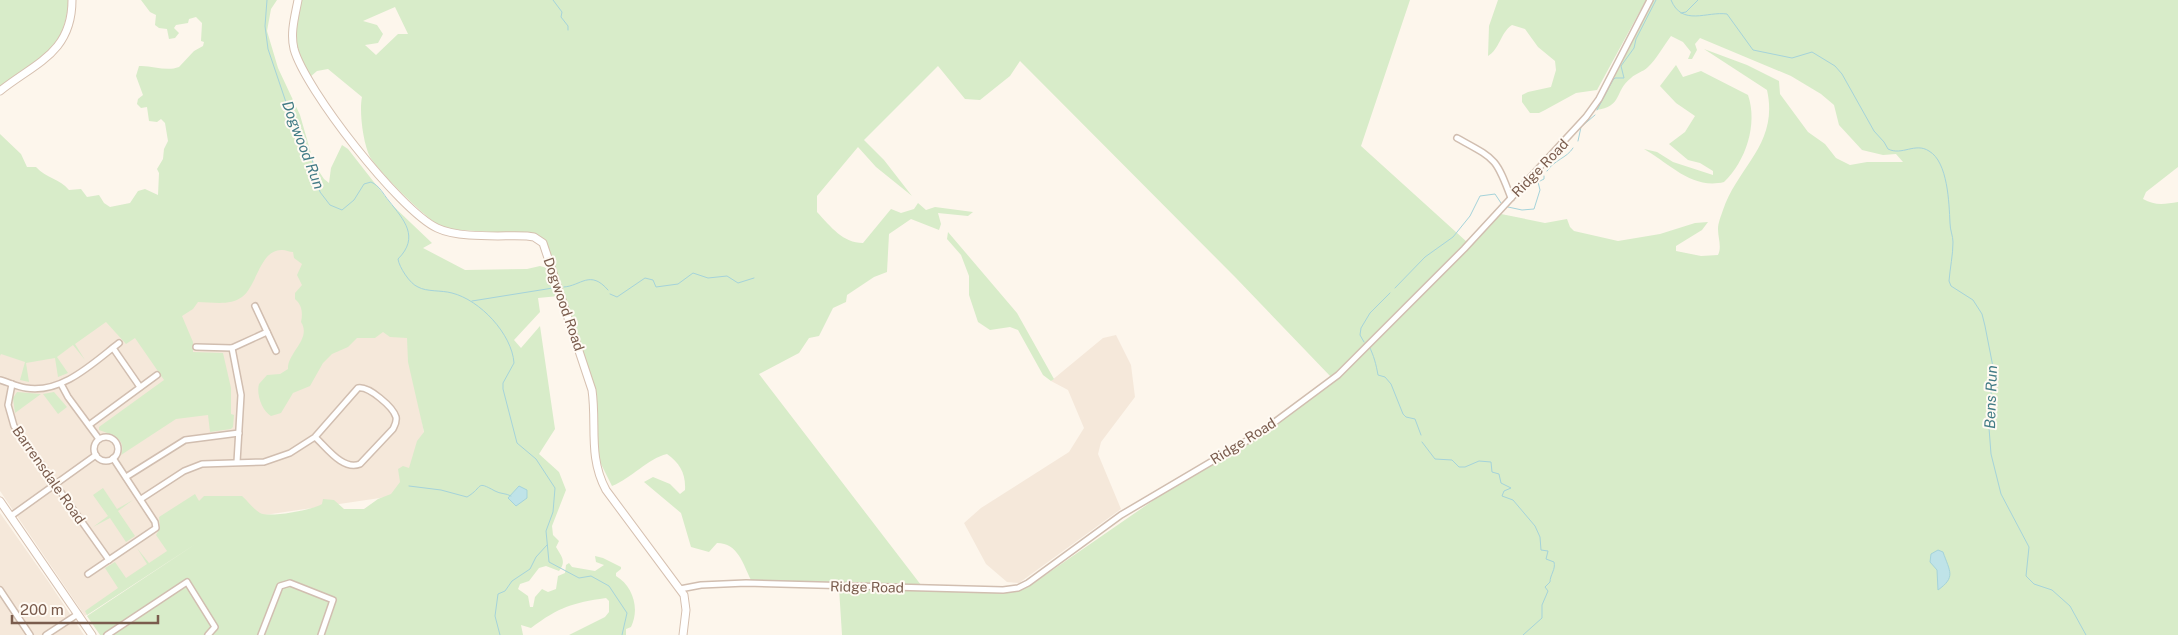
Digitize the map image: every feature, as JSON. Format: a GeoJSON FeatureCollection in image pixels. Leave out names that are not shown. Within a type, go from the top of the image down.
{"type":"FeatureCollection","features":[{"type":"Feature","properties":{"kind":"street"},"geometry":{"type":"LineString","coordinates":[[0,91],[48,58],[57,48],[70,23],[72,0]]}},
{"type":"Feature","properties":{"kind":"street","name":"Dogwood Road"},"geometry":{"type":"LineString","coordinates":[[298,0],[293,41],[302,68],[362,156],[390,187],[428,222],[444,231],[527,236],[534,237],[543,243],[592,390],[594,416],[593,451],[600,479],[680,589],[686,605],[683,635]]}},
{"type":"Feature","properties":{"kind":"street","name":"Ridge Road"},"geometry":{"type":"LineString","coordinates":[[680,589],[700,585],[746,583],[1003,590],[1023,586],[1121,515],[1260,433],[1338,375],[1464,249],[1561,146],[1593,109],[1650,0]]}},
{"type":"Feature","properties":{"kind":"street"},"geometry":{"type":"LineString","coordinates":[[1457,138],[1484,152],[1498,164],[1511,198]]}},
{"type":"Feature","properties":{"kind":"street"},"geometry":{"type":"LineString","coordinates":[[256,306],[276,351]]}},
{"type":"Feature","properties":{"kind":"street"},"geometry":{"type":"LineString","coordinates":[[196,347],[232,348],[267,332]]}},
{"type":"Feature","properties":{"kind":"street"},"geometry":{"type":"LineString","coordinates":[[0,380],[34,389],[61,384],[119,343]]}},
{"type":"Feature","properties":{"kind":"street"},"geometry":{"type":"LineString","coordinates":[[112,348],[140,387]]}},
{"type":"Feature","properties":{"kind":"street"},"geometry":{"type":"LineString","coordinates":[[232,348],[241,396],[236,462]]}},
{"type":"Feature","properties":{"kind":"street"},"geometry":{"type":"LineString","coordinates":[[89,424],[157,375]]}},
{"type":"Feature","properties":{"kind":"street","name":"Barrensdale Road"},"geometry":{"type":"LineString","coordinates":[[12,384],[8,405],[12,421],[109,560]]}},
{"type":"Feature","properties":{"kind":"street"},"geometry":{"type":"LineString","coordinates":[[61,384],[68,397],[99,439]]}},
{"type":"Feature","properties":{"kind":"street"},"geometry":{"type":"LineString","coordinates":[[141,500],[193,467],[210,462],[264,462],[290,453],[315,437],[358,388],[370,390],[396,416],[393,428],[360,464],[355,466],[345,464],[315,437]]}},
{"type":"Feature","properties":{"kind":"street"},"geometry":{"type":"LineString","coordinates":[[126,477],[185,440],[239,433]]}},
{"type":"Feature","properties":{"kind":"street"},"geometry":{"type":"LineString","coordinates":[[107,436],[114,440],[118,447],[113,458],[102,460],[96,455],[94,448],[99,439],[107,436]]}},
{"type":"Feature","properties":{"kind":"street"},"geometry":{"type":"LineString","coordinates":[[11,516],[96,455]]}},
{"type":"Feature","properties":{"kind":"street"},"geometry":{"type":"LineString","coordinates":[[88,574],[156,528],[141,500],[113,458]]}},
{"type":"Feature","properties":{"kind":"street"},"geometry":{"type":"LineString","coordinates":[[0,501],[92,635]]}},
{"type":"Feature","properties":{"kind":"street"},"geometry":{"type":"LineString","coordinates":[[107,635],[187,582],[215,627],[208,635]]}},
{"type":"Feature","properties":{"kind":"street"},"geometry":{"type":"LineString","coordinates":[[261,635],[280,586],[290,583],[333,600],[321,635]]}},
{"type":"Feature","properties":{"kind":"street"},"geometry":{"type":"LineString","coordinates":[[0,590],[30,635]]}},
{"type":"Feature","properties":{"kind":"street"},"geometry":{"type":"LineString","coordinates":[[46,635],[78,614]]}},
{"type":"Feature","properties":{"kind":"shaded area"},"geometry":{"type":"Polygon","coordinates":[[[304,189],[406,330],[434,490],[231,520],[85,616],[0,491],[0,284],[304,189]]]}},
{"type":"Feature","properties":{"kind":"shaded area"},"geometry":{"type":"Polygon","coordinates":[[[1116,335],[1131,365],[1135,397],[1101,442],[1098,454],[1121,509],[1019,583],[1007,582],[986,564],[964,523],[981,508],[1069,452],[1084,428],[1068,390],[1051,381],[1103,338],[1116,335]]]}},
{"type":"Feature","properties":{"kind":"shaded area"},"geometry":{"type":"Polygon","coordinates":[[[0,513],[48,581],[84,635],[0,635],[0,513]]]}},
{"type":"Feature","properties":{"kind":"green space"},"geometry":{"type":"Polygon","coordinates":[[[0,0],[69,0],[61,34],[55,45],[47,54],[0,88],[0,0]]]}},
{"type":"Feature","properties":{"kind":"green space"},"geometry":{"type":"Polygon","coordinates":[[[141,0],[277,0],[271,9],[267,31],[278,68],[300,115],[314,164],[324,179],[329,183],[331,168],[342,145],[348,149],[391,204],[432,243],[423,248],[465,270],[527,269],[540,266],[547,268],[559,296],[538,298],[540,312],[514,340],[521,348],[540,326],[555,429],[539,454],[559,472],[566,490],[552,526],[553,535],[559,541],[556,547],[563,564],[559,571],[546,566],[539,568],[529,581],[520,584],[518,589],[528,596],[530,607],[533,607],[535,597],[542,589],[548,592],[556,589],[558,576],[565,573],[566,565],[569,563],[572,567],[595,571],[604,565],[596,562],[595,556],[603,558],[621,567],[616,576],[627,586],[633,598],[635,606],[634,620],[631,627],[626,629],[626,635],[569,635],[605,617],[609,612],[609,601],[606,598],[566,607],[531,628],[521,625],[523,635],[100,635],[87,616],[197,543],[87,615],[85,611],[118,588],[105,568],[115,562],[126,578],[147,564],[137,548],[149,563],[167,551],[156,535],[160,528],[159,517],[195,494],[199,501],[204,496],[242,496],[260,513],[272,515],[310,509],[322,504],[323,499],[334,500],[344,509],[364,509],[378,499],[391,494],[400,482],[398,469],[403,466],[409,468],[417,441],[424,432],[408,362],[407,338],[390,337],[383,332],[375,338],[357,338],[348,347],[332,354],[323,363],[310,386],[293,393],[281,413],[271,416],[268,414],[262,406],[259,397],[259,384],[267,375],[280,374],[288,369],[291,357],[301,340],[304,328],[301,322],[301,309],[295,299],[295,293],[302,285],[297,275],[302,264],[294,258],[293,252],[285,250],[275,251],[269,255],[247,292],[242,297],[226,303],[198,302],[193,309],[182,316],[193,342],[193,352],[223,353],[231,388],[231,414],[234,415],[233,427],[231,429],[210,432],[208,415],[176,419],[121,455],[122,445],[120,441],[99,430],[99,427],[164,380],[135,338],[126,344],[106,322],[75,344],[85,360],[73,345],[57,357],[68,373],[58,377],[55,358],[26,363],[29,382],[20,380],[25,362],[1,354],[0,356],[0,134],[21,154],[27,167],[36,167],[69,190],[81,189],[87,197],[99,195],[104,203],[110,207],[130,203],[138,191],[145,189],[158,195],[159,173],[157,169],[163,159],[164,149],[168,141],[165,123],[161,119],[157,122],[149,121],[147,107],[141,108],[137,104],[138,99],[143,95],[136,76],[139,66],[169,69],[179,67],[194,51],[203,46],[204,42],[201,41],[202,23],[196,17],[189,19],[188,23],[176,25],[174,28],[179,33],[175,38],[169,39],[167,29],[159,28],[155,25],[156,15],[150,12],[141,0]]]}},
{"type":"Feature","properties":{"kind":"green space"},"geometry":{"type":"Polygon","coordinates":[[[301,0],[1410,0],[1361,146],[1467,242],[1331,377],[1236,278],[1020,61],[1010,76],[980,100],[965,99],[938,66],[864,140],[884,160],[912,196],[876,167],[858,147],[817,196],[817,212],[843,237],[863,243],[891,209],[901,213],[914,209],[918,203],[926,210],[935,207],[973,212],[968,216],[938,213],[941,224],[939,230],[911,219],[889,234],[887,272],[874,277],[847,295],[846,302],[833,308],[819,336],[809,338],[799,353],[759,374],[921,585],[751,580],[739,556],[730,547],[717,543],[709,552],[691,547],[681,513],[644,482],[653,477],[670,484],[680,494],[685,490],[681,469],[667,454],[653,460],[612,486],[599,460],[597,461],[596,391],[546,241],[538,235],[445,229],[428,217],[393,185],[370,157],[362,127],[362,97],[328,69],[317,71],[310,77],[296,48],[295,31],[301,0]],[[395,7],[363,21],[377,25],[383,34],[378,43],[365,45],[376,55],[398,34],[408,34],[395,7]]]}},
{"type":"Feature","properties":{"kind":"green space"},"geometry":{"type":"Polygon","coordinates":[[[1498,0],[1646,0],[1597,90],[1576,93],[1539,113],[1530,113],[1522,102],[1522,95],[1551,87],[1556,70],[1555,61],[1538,47],[1525,29],[1512,25],[1488,56],[1489,26],[1498,0]]]}},
{"type":"Feature","properties":{"kind":"green space"},"geometry":{"type":"Polygon","coordinates":[[[1653,0],[2178,0],[2178,167],[2146,192],[2143,199],[2156,204],[2178,202],[2178,635],[842,635],[839,588],[1008,593],[1028,587],[1161,495],[1260,436],[1332,383],[1501,214],[1545,223],[1567,219],[1574,231],[1618,241],[1660,234],[1695,223],[1708,222],[1702,230],[1676,246],[1676,251],[1701,256],[1718,255],[1720,246],[1718,227],[1723,210],[1730,194],[1762,140],[1767,125],[1769,109],[1767,90],[1704,49],[1747,65],[1779,81],[1780,94],[1808,132],[1825,144],[1836,158],[1850,165],[1867,162],[1903,162],[1896,154],[1883,155],[1862,150],[1839,125],[1834,105],[1821,94],[1791,76],[1700,38],[1695,44],[1697,50],[1692,59],[1688,59],[1691,52],[1683,42],[1671,36],[1651,64],[1626,83],[1610,106],[1596,110],[1653,0]]]}},
{"type":"Feature","properties":{"kind":"green space"},"geometry":{"type":"Polygon","coordinates":[[[1676,65],[1683,77],[1701,71],[1748,95],[1752,118],[1748,142],[1738,164],[1724,182],[1712,183],[1691,179],[1644,149],[1657,152],[1673,162],[1713,175],[1713,171],[1700,163],[1688,160],[1669,144],[1685,132],[1695,116],[1676,103],[1660,86],[1676,65]]]}},
{"type":"Feature","properties":{"kind":"green space"},"geometry":{"type":"Polygon","coordinates":[[[948,232],[1017,313],[1054,379],[1051,381],[1043,375],[1018,330],[1010,327],[990,330],[978,322],[969,295],[969,276],[961,255],[947,239],[948,232]]]}},
{"type":"Feature","properties":{"kind":"green space"},"geometry":{"type":"Polygon","coordinates":[[[17,392],[41,394],[15,413],[13,398],[17,392]]]}},
{"type":"Feature","properties":{"kind":"green space"},"geometry":{"type":"Polygon","coordinates":[[[54,392],[67,407],[58,414],[43,394],[54,392]]]}},
{"type":"Feature","properties":{"kind":"green space"},"geometry":{"type":"Polygon","coordinates":[[[103,488],[117,509],[133,500],[118,511],[135,536],[126,542],[110,518],[93,527],[108,516],[93,495],[103,488]]]}},
{"type":"Feature","properties":{"kind":"water"},"geometry":{"type":"Polygon","coordinates":[[[519,486],[527,490],[527,498],[516,506],[508,498],[519,486]]]}},
{"type":"Feature","properties":{"kind":"water"},"geometry":{"type":"Polygon","coordinates":[[[1938,550],[1943,552],[1950,574],[1944,585],[1938,590],[1937,570],[1930,562],[1931,554],[1938,550]]]}},
{"type":"Feature","properties":{"kind":"waterway","name":"Dogwood Run"},"geometry":{"type":"LineString","coordinates":[[267,0],[265,26],[268,49],[293,123],[312,159],[320,192],[330,205],[342,210],[354,200],[364,184],[371,182],[377,186],[400,215],[407,229],[408,243],[405,251],[398,259],[408,279],[422,289],[448,292],[463,297],[483,311],[501,330],[512,352],[514,363],[503,383],[503,389],[517,443],[536,459],[555,488],[553,512],[546,531],[549,562],[579,578],[591,576],[609,586],[627,613],[622,635]]}},
{"type":"Feature","properties":{"kind":"waterway"},"geometry":{"type":"LineString","coordinates":[[553,0],[562,12],[561,17],[568,26],[568,30]]}},
{"type":"Feature","properties":{"kind":"waterway"},"geometry":{"type":"LineString","coordinates":[[1597,110],[1613,80],[1615,78],[1624,78],[1621,66],[1634,48],[1636,39],[1656,0]]}},
{"type":"Feature","properties":{"kind":"waterway","name":"Bens Run"},"geometry":{"type":"LineString","coordinates":[[1671,0],[1676,8],[1688,16],[1727,14],[1753,50],[1792,58],[1812,52],[1835,66],[1842,74],[1874,131],[1888,149],[1898,151],[1919,148],[1929,151],[1935,156],[1944,173],[1948,194],[1953,242],[1949,281],[1951,286],[1973,300],[1982,314],[1985,326],[1994,372],[1988,415],[1991,454],[2001,494],[2029,547],[2026,576],[2034,584],[2052,590],[2070,606],[2086,635]]}},
{"type":"Feature","properties":{"kind":"waterway"},"geometry":{"type":"LineString","coordinates":[[1681,13],[1686,12],[1698,0]]}},
{"type":"Feature","properties":{"kind":"waterway"},"geometry":{"type":"LineString","coordinates":[[1578,141],[1581,127],[1595,115]]}},
{"type":"Feature","properties":{"kind":"waterway"},"geometry":{"type":"LineString","coordinates":[[1547,171],[1573,148]]}},
{"type":"Feature","properties":{"kind":"waterway"},"geometry":{"type":"LineString","coordinates":[[1508,207],[1522,210],[1534,209],[1540,190],[1538,182],[1544,179],[1544,176]]}},
{"type":"Feature","properties":{"kind":"waterway"},"geometry":{"type":"LineString","coordinates":[[1395,288],[1425,257],[1453,237],[1470,216],[1480,196],[1495,194],[1501,203]]}},
{"type":"Feature","properties":{"kind":"waterway"},"geometry":{"type":"LineString","coordinates":[[610,294],[617,297],[645,278],[653,280],[656,287],[678,284],[693,273],[708,278],[727,276],[738,283],[754,278]]}},
{"type":"Feature","properties":{"kind":"waterway"},"geometry":{"type":"LineString","coordinates":[[564,287],[591,280],[602,284],[608,290]]}},
{"type":"Feature","properties":{"kind":"waterway"},"geometry":{"type":"LineString","coordinates":[[472,301],[553,288]]}},
{"type":"Feature","properties":{"kind":"waterway"},"geometry":{"type":"LineString","coordinates":[[1364,342],[1360,335],[1361,328],[1370,313],[1390,293]]}},
{"type":"Feature","properties":{"kind":"waterway"},"geometry":{"type":"LineString","coordinates":[[1369,346],[1375,360],[1378,375],[1385,377],[1391,384],[1403,414],[1406,417],[1415,419],[1421,435]]}},
{"type":"Feature","properties":{"kind":"waterway"},"geometry":{"type":"LineString","coordinates":[[1422,442],[1435,459],[1452,460],[1459,467],[1465,467],[1479,461],[1491,462],[1492,472],[1499,474],[1501,483],[1511,488],[1504,491],[1502,496],[1513,500],[1535,526],[1540,537],[1541,550],[1548,551],[1546,559],[1554,562],[1550,582],[1545,587],[1548,591],[1542,605],[1542,618],[1523,635]]}},
{"type":"Feature","properties":{"kind":"waterway"},"geometry":{"type":"LineString","coordinates":[[409,486],[441,490],[467,497],[482,485],[511,496]]}},
{"type":"Feature","properties":{"kind":"waterway"},"geometry":{"type":"LineString","coordinates":[[500,635],[495,616],[498,594],[505,591],[512,581],[530,569],[536,557],[547,545]]}}]}
